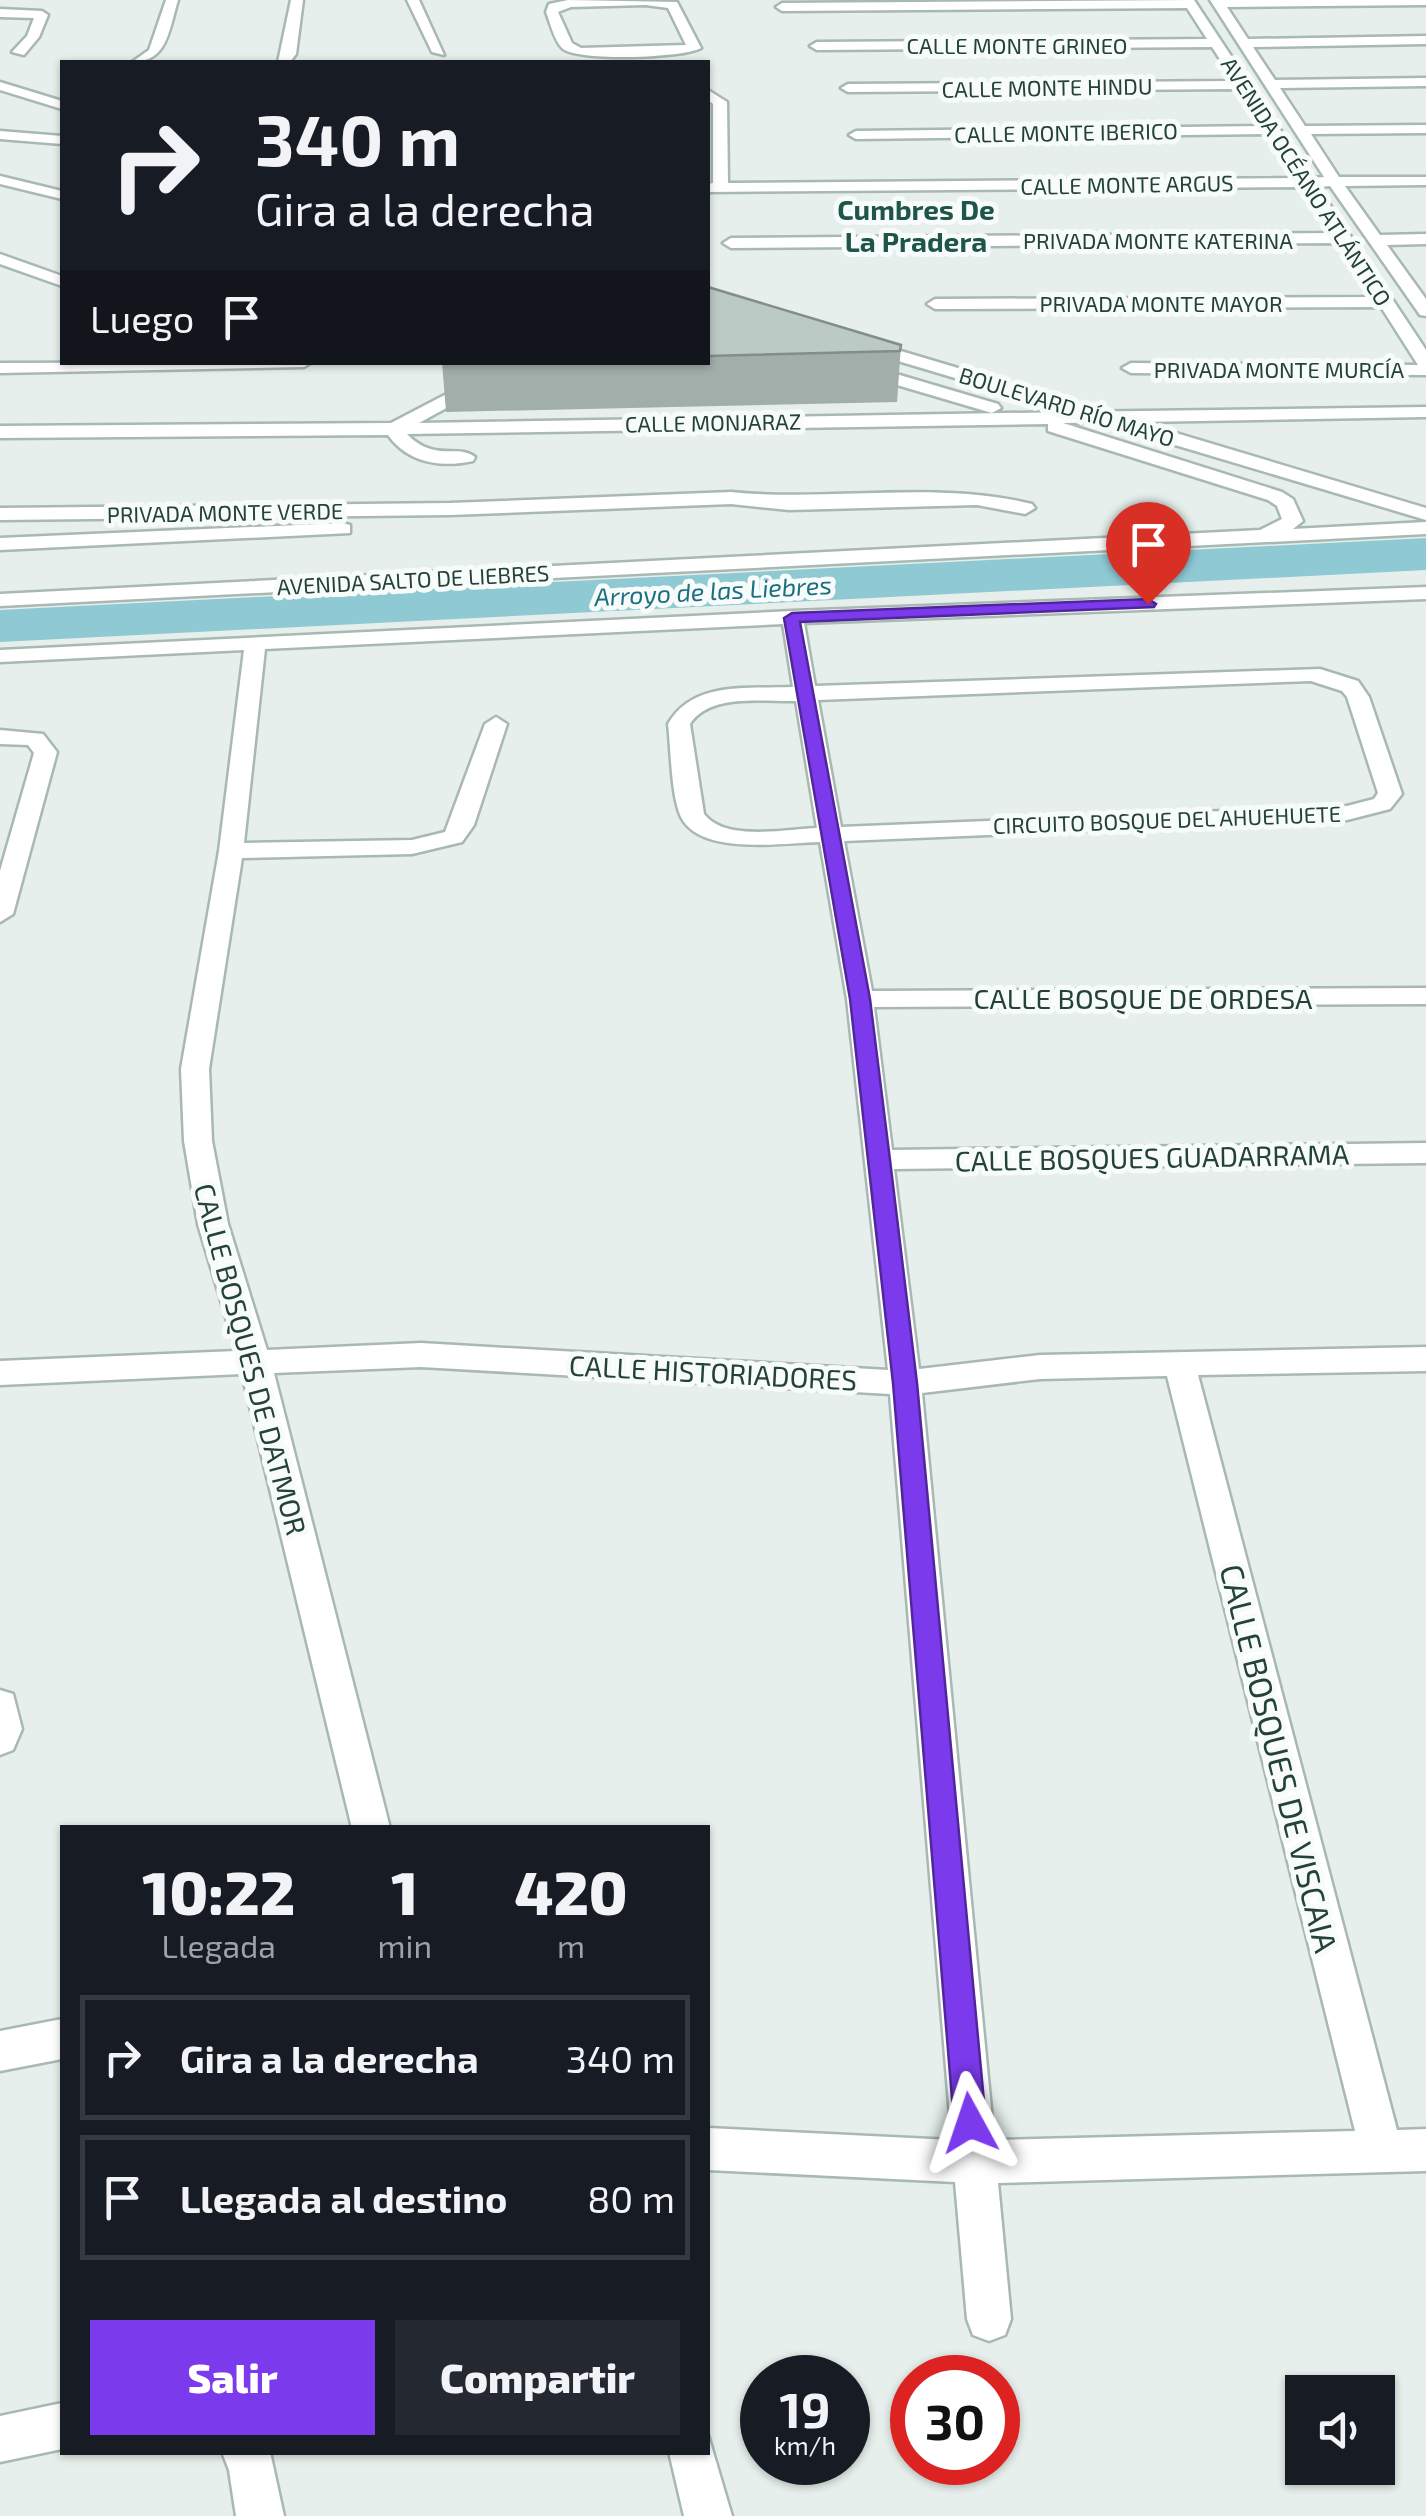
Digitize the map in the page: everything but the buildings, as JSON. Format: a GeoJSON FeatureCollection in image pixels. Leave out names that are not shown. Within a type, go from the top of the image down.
{"type":"FeatureCollection","features":[{"type":"Feature","properties":{"kind":"street"},"geometry":{"type":"LineString","coordinates":[[141,60],[155,52],[172,0]]}},
{"type":"Feature","properties":{"kind":"street"},"geometry":{"type":"LineString","coordinates":[[285,60],[297,0]]}},
{"type":"Feature","properties":{"kind":"street"},"geometry":{"type":"LineString","coordinates":[[413,0],[439,52]]}},
{"type":"Feature","properties":{"kind":"street"},"geometry":{"type":"LineString","coordinates":[[608,1],[673,5],[694,48],[673,52],[571,50],[552,12],[560,4],[608,1]]}},
{"type":"Feature","properties":{"kind":"street"},"geometry":{"type":"LineString","coordinates":[[1217,1],[1426,1]]}},
{"type":"Feature","properties":{"kind":"street","name":"AVENIDA OCÉANO ATLÁNTICO"},"geometry":{"type":"LineString","coordinates":[[1217,1],[1334,181],[1424,305]]}},
{"type":"Feature","properties":{"kind":"street"},"geometry":{"type":"LineString","coordinates":[[782,8],[1189,2]]}},
{"type":"Feature","properties":{"kind":"street","name":"AVENIDA OCÉANO ATLÁNTICO"},"geometry":{"type":"LineString","coordinates":[[1189,2],[1426,366]]}},
{"type":"Feature","properties":{"kind":"street"},"geometry":{"type":"LineString","coordinates":[[0,14],[42,15],[32,38],[19,52]]}},
{"type":"Feature","properties":{"kind":"street"},"geometry":{"type":"LineString","coordinates":[[1243,42],[1426,40]]}},
{"type":"Feature","properties":{"kind":"street","name":"CALLE MONTE GRINEO"},"geometry":{"type":"LineString","coordinates":[[816,46],[1218,43]]}},
{"type":"Feature","properties":{"kind":"street"},"geometry":{"type":"LineString","coordinates":[[0,47],[41,59]]}},
{"type":"Feature","properties":{"kind":"street"},"geometry":{"type":"LineString","coordinates":[[1272,84],[1426,82]]}},
{"type":"Feature","properties":{"kind":"street","name":"CALLE MONTE HINDU"},"geometry":{"type":"LineString","coordinates":[[848,88],[1246,85]]}},
{"type":"Feature","properties":{"kind":"street"},"geometry":{"type":"LineString","coordinates":[[0,86],[60,104]]}},
{"type":"Feature","properties":{"kind":"street"},"geometry":{"type":"LineString","coordinates":[[710,95],[720,102],[713,155],[714,188]]}},
{"type":"Feature","properties":{"kind":"street"},"geometry":{"type":"LineString","coordinates":[[1302,130],[1426,129]]}},
{"type":"Feature","properties":{"kind":"street","name":"CALLE MONTE IBERICO"},"geometry":{"type":"LineString","coordinates":[[856,135],[1275,130]]}},
{"type":"Feature","properties":{"kind":"street"},"geometry":{"type":"LineString","coordinates":[[0,135],[60,140]]}},
{"type":"Feature","properties":{"kind":"street"},"geometry":{"type":"LineString","coordinates":[[1318,156],[1397,181]]}},
{"type":"Feature","properties":{"kind":"street"},"geometry":{"type":"LineString","coordinates":[[1256,182],[1294,162]]}},
{"type":"Feature","properties":{"kind":"street"},"geometry":{"type":"LineString","coordinates":[[5,178],[60,194]]}},
{"type":"Feature","properties":{"kind":"street"},"geometry":{"type":"LineString","coordinates":[[1346,198],[1397,181]]}},
{"type":"Feature","properties":{"kind":"street","name":"CALLE MONTE ARGUS"},"geometry":{"type":"LineString","coordinates":[[714,188],[1426,181]]}},
{"type":"Feature","properties":{"kind":"street"},"geometry":{"type":"LineString","coordinates":[[1256,182],[1317,198]]}},
{"type":"Feature","properties":{"kind":"street","name":"PRIVADA MONTE KATERINA"},"geometry":{"type":"LineString","coordinates":[[731,243],[1345,238]]}},
{"type":"Feature","properties":{"kind":"street"},"geometry":{"type":"LineString","coordinates":[[1377,240],[1426,239]]}},
{"type":"Feature","properties":{"kind":"street"},"geometry":{"type":"LineString","coordinates":[[0,258],[60,280]]}},
{"type":"Feature","properties":{"kind":"street","name":"PRIVADA MONTE MAYOR"},"geometry":{"type":"LineString","coordinates":[[935,304],[1386,302]]}},
{"type":"Feature","properties":{"kind":"street","name":"BOULEVARD RÍO MAYO"},"geometry":{"type":"LineString","coordinates":[[840,338],[1426,514]]}},
{"type":"Feature","properties":{"kind":"street"},"geometry":{"type":"LineString","coordinates":[[0,358],[28,368]]}},
{"type":"Feature","properties":{"kind":"street","name":"BOULEVARD RÍO MAYO"},"geometry":{"type":"LineString","coordinates":[[837,362],[1218,475],[1275,496],[1293,512],[1293,521],[1266,536]]}},
{"type":"Feature","properties":{"kind":"street"},"geometry":{"type":"LineString","coordinates":[[0,368],[188,365]]}},
{"type":"Feature","properties":{"kind":"street"},"geometry":{"type":"LineString","coordinates":[[510,427],[494,442],[466,457],[430,458],[410,448],[394,430],[516,365]]}},
{"type":"Feature","properties":{"kind":"street","name":"PRIVADA MONTE MURCÍA"},"geometry":{"type":"LineString","coordinates":[[1131,368],[1426,366]]}},
{"type":"Feature","properties":{"kind":"street","name":"CALLE MONJARAZ"},"geometry":{"type":"LineString","coordinates":[[0,432],[394,430],[1426,412]]}},
{"type":"Feature","properties":{"kind":"street"},"geometry":{"type":"LineString","coordinates":[[456,494],[466,457]]}},
{"type":"Feature","properties":{"kind":"street","name":"PRIVADA MONTE VERDE"},"geometry":{"type":"LineString","coordinates":[[430,458],[433,487],[456,494],[482,523]]}},
{"type":"Feature","properties":{"kind":"street","name":"PRIVADA MONTE VERDE"},"geometry":{"type":"LineString","coordinates":[[412,526],[456,494]]}},
{"type":"Feature","properties":{"kind":"street","name":"PRIVADA MONTE VERDE"},"geometry":{"type":"LineString","coordinates":[[0,514],[456,494],[731,498],[789,504],[977,499],[1025,508]]}},
{"type":"Feature","properties":{"kind":"street","name":"PRIVADA MONTE VERDE"},"geometry":{"type":"LineString","coordinates":[[0,544],[735,514],[789,504]]}},
{"type":"Feature","properties":{"kind":"street","name":"AVENIDA SALTO DE LIEBRES"},"geometry":{"type":"LineString","coordinates":[[0,600],[1426,528]]}},
{"type":"Feature","properties":{"kind":"street"},"geometry":{"type":"LineString","coordinates":[[0,656],[792,618],[1426,593]]}},
{"type":"Feature","properties":{"kind":"street"},"geometry":{"type":"LineString","coordinates":[[792,618],[860,999],[905,1383],[989,2319]]}},
{"type":"Feature","properties":{"kind":"street","name":"CALLE BOSQUES DE DATMOR"},"geometry":{"type":"LineString","coordinates":[[255,646],[231,851],[195,1069],[196,1106],[204,1186],[255,1362],[370,1825]]}},
{"type":"Feature","properties":{"kind":"street","name":"CIRCUITO BOSQUE DEL AHUEHUETE"},"geometry":{"type":"LineString","coordinates":[[1312,674],[1350,686],[1358,696],[1390,794],[1382,804],[1347,813],[828,832],[738,838],[703,829],[692,815],[680,724],[684,712],[715,697],[1312,674]]}},
{"type":"Feature","properties":{"kind":"street"},"geometry":{"type":"LineString","coordinates":[[231,851],[412,846],[453,837],[462,825],[496,724]]}},
{"type":"Feature","properties":{"kind":"street"},"geometry":{"type":"LineString","coordinates":[[0,736],[34,739],[46,752],[0,914]]}},
{"type":"Feature","properties":{"kind":"street","name":"CALLE BOSQUE DE ORDESA"},"geometry":{"type":"LineString","coordinates":[[860,999],[1426,996]]}},
{"type":"Feature","properties":{"kind":"street","name":"CALLE BOSQUES GUADARRAMA"},"geometry":{"type":"LineString","coordinates":[[879,1160],[1426,1153]]}},
{"type":"Feature","properties":{"kind":"street","name":"CALLE HISTORIADORES"},"geometry":{"type":"LineString","coordinates":[[0,1374],[421,1356],[905,1383],[1040,1367],[1426,1359]]}},
{"type":"Feature","properties":{"kind":"street","name":"CALLE BOSQUES DE VISCAIA"},"geometry":{"type":"LineString","coordinates":[[1179,1364],[1382,2152]]}},
{"type":"Feature","properties":{"kind":"street"},"geometry":{"type":"LineString","coordinates":[[0,1705],[4,1729],[0,1739]]}},
{"type":"Feature","properties":{"kind":"street"},"geometry":{"type":"LineString","coordinates":[[0,2051],[60,2040]]}},
{"type":"Feature","properties":{"kind":"street"},"geometry":{"type":"LineString","coordinates":[[710,2149],[973,2162],[1426,2150]]}},
{"type":"Feature","properties":{"kind":"street"},"geometry":{"type":"LineString","coordinates":[[0,2439],[60,2426]]}},
{"type":"Feature","properties":{"kind":"street"},"geometry":{"type":"LineString","coordinates":[[246,2455],[260,2516]]}},
{"type":"Feature","properties":{"kind":"street"},"geometry":{"type":"LineString","coordinates":[[693,2455],[708,2516]]}},
{"type":"Feature","properties":{"kind":"waterway","name":"Arroyo de las Liebres"},"geometry":{"type":"LineString","coordinates":[[0,626],[1426,554]]}},
{"type":"Feature","properties":{"kind":"district","name":"Cumbres De La Pradera"},"geometry":{"type":"Point","coordinates":[916,225]}},
{"type":"Feature","properties":{"kind":"route"},"geometry":{"type":"LineString","coordinates":[[970,2123],[905,1383],[860,999],[792,618],[1148,604]]}}]}
